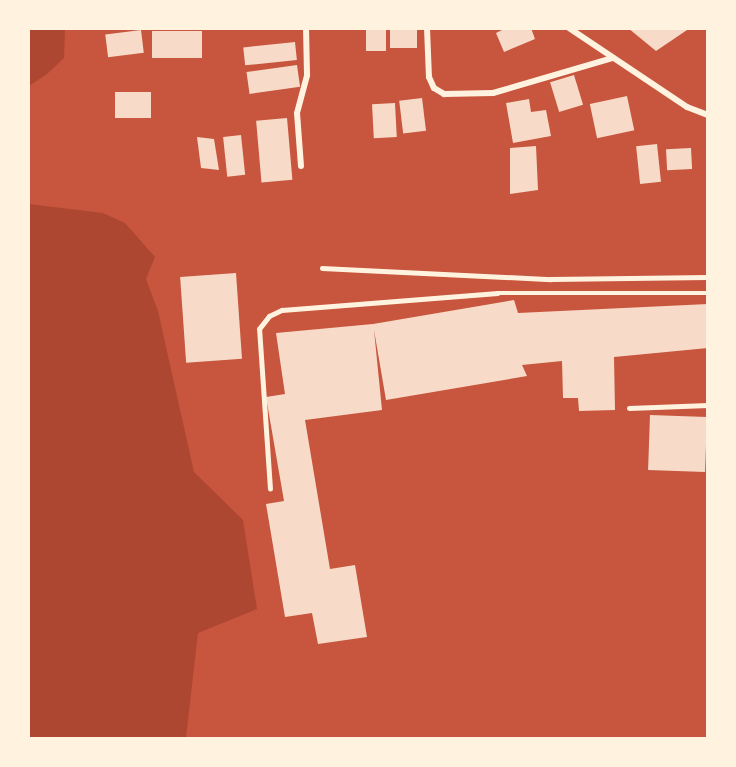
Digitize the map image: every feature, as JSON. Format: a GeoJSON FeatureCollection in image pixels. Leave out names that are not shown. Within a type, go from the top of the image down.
{"type":"FeatureCollection","features":[{"type":"Feature","properties":{"kind":"street"},"geometry":{"type":"LineString","coordinates":[[301,166],[297,113],[307,75],[306,28]]}},
{"type":"Feature","properties":{"kind":"street"},"geometry":{"type":"LineString","coordinates":[[427,28],[429,77],[434,88],[444,94],[493,93],[613,58]]}},
{"type":"Feature","properties":{"kind":"street"},"geometry":{"type":"LineString","coordinates":[[569,28],[687,107],[708,115]]}},
{"type":"Feature","properties":{"kind":"lane"},"geometry":{"type":"LineString","coordinates":[[322,268],[551,279],[708,277]]}},
{"type":"Feature","properties":{"kind":"lane"},"geometry":{"type":"LineString","coordinates":[[270,489],[259,329],[269,316],[282,310],[498,293],[708,293]]}},
{"type":"Feature","properties":{"kind":"lane"},"geometry":{"type":"LineString","coordinates":[[629,408],[708,405]]}},
{"type":"Feature","properties":{"kind":"shaded area"},"geometry":{"type":"Polygon","coordinates":[[[29,28],[65,29],[64,58],[47,74],[29,86],[29,28]]]}},
{"type":"Feature","properties":{"kind":"shaded area"},"geometry":{"type":"Polygon","coordinates":[[[29,204],[103,213],[125,223],[155,257],[146,279],[158,311],[194,472],[243,520],[257,609],[198,633],[186,738],[29,738],[29,204]]]}},
{"type":"Feature","properties":{"kind":"building"},"geometry":{"type":"Polygon","coordinates":[[[366,28],[386,28],[386,51],[366,51],[366,28]]]}},
{"type":"Feature","properties":{"kind":"building"},"geometry":{"type":"Polygon","coordinates":[[[390,28],[417,28],[417,48],[390,48],[390,28]]]}},
{"type":"Feature","properties":{"kind":"building"},"geometry":{"type":"Polygon","coordinates":[[[506,28],[531,28],[535,39],[504,52],[496,33],[506,28]]]}},
{"type":"Feature","properties":{"kind":"building"},"geometry":{"type":"Polygon","coordinates":[[[628,28],[690,28],[656,51],[628,28]]]}},
{"type":"Feature","properties":{"kind":"building"},"geometry":{"type":"Polygon","coordinates":[[[141,30],[144,53],[108,57],[105,34],[141,30]]]}},
{"type":"Feature","properties":{"kind":"building"},"geometry":{"type":"Polygon","coordinates":[[[152,31],[202,31],[202,58],[152,58],[152,31]]]}},
{"type":"Feature","properties":{"kind":"building"},"geometry":{"type":"Polygon","coordinates":[[[295,42],[297,60],[245,65],[243,47],[295,42]]]}},
{"type":"Feature","properties":{"kind":"building"},"geometry":{"type":"Polygon","coordinates":[[[297,65],[300,87],[250,94],[246,72],[297,65]]]}},
{"type":"Feature","properties":{"kind":"building"},"geometry":{"type":"Polygon","coordinates":[[[574,75],[583,105],[559,112],[550,82],[574,75]]]}},
{"type":"Feature","properties":{"kind":"building"},"geometry":{"type":"Polygon","coordinates":[[[115,92],[151,92],[151,118],[115,118],[115,92]]]}},
{"type":"Feature","properties":{"kind":"building"},"geometry":{"type":"Polygon","coordinates":[[[627,96],[634,130],[597,138],[590,104],[627,96]]]}},
{"type":"Feature","properties":{"kind":"building"},"geometry":{"type":"Polygon","coordinates":[[[422,98],[426,131],[403,134],[399,101],[422,98]]]}},
{"type":"Feature","properties":{"kind":"building"},"geometry":{"type":"Polygon","coordinates":[[[529,99],[531,112],[546,110],[551,136],[513,143],[506,103],[529,99]]]}},
{"type":"Feature","properties":{"kind":"building"},"geometry":{"type":"Polygon","coordinates":[[[395,103],[397,137],[374,138],[372,104],[395,103]]]}},
{"type":"Feature","properties":{"kind":"building"},"geometry":{"type":"Polygon","coordinates":[[[287,118],[292,180],[262,182],[256,121],[287,118]]]}},
{"type":"Feature","properties":{"kind":"building"},"geometry":{"type":"Polygon","coordinates":[[[241,135],[245,175],[227,177],[223,137],[241,135]]]}},
{"type":"Feature","properties":{"kind":"building"},"geometry":{"type":"Polygon","coordinates":[[[197,137],[214,139],[219,170],[201,168],[197,137]]]}},
{"type":"Feature","properties":{"kind":"building"},"geometry":{"type":"Polygon","coordinates":[[[657,144],[661,182],[640,184],[636,146],[657,144]]]}},
{"type":"Feature","properties":{"kind":"building"},"geometry":{"type":"Polygon","coordinates":[[[536,146],[538,190],[510,194],[510,148],[536,146]]]}},
{"type":"Feature","properties":{"kind":"building"},"geometry":{"type":"Polygon","coordinates":[[[691,148],[692,169],[667,170],[666,149],[691,148]]]}},
{"type":"Feature","properties":{"kind":"building"},"geometry":{"type":"Polygon","coordinates":[[[236,273],[242,359],[186,363],[180,277],[236,273]]]}},
{"type":"Feature","properties":{"kind":"building"},"geometry":{"type":"Polygon","coordinates":[[[514,300],[518,313],[708,304],[708,348],[614,357],[615,410],[579,411],[578,398],[563,398],[562,361],[522,365],[527,376],[386,400],[374,330],[382,410],[305,420],[330,569],[355,565],[367,637],[318,644],[312,613],[285,617],[266,504],[284,501],[266,397],[285,394],[276,333],[373,324],[514,300]]]}},
{"type":"Feature","properties":{"kind":"building"},"geometry":{"type":"Polygon","coordinates":[[[650,415],[707,417],[705,472],[648,470],[650,415]]]}}]}
